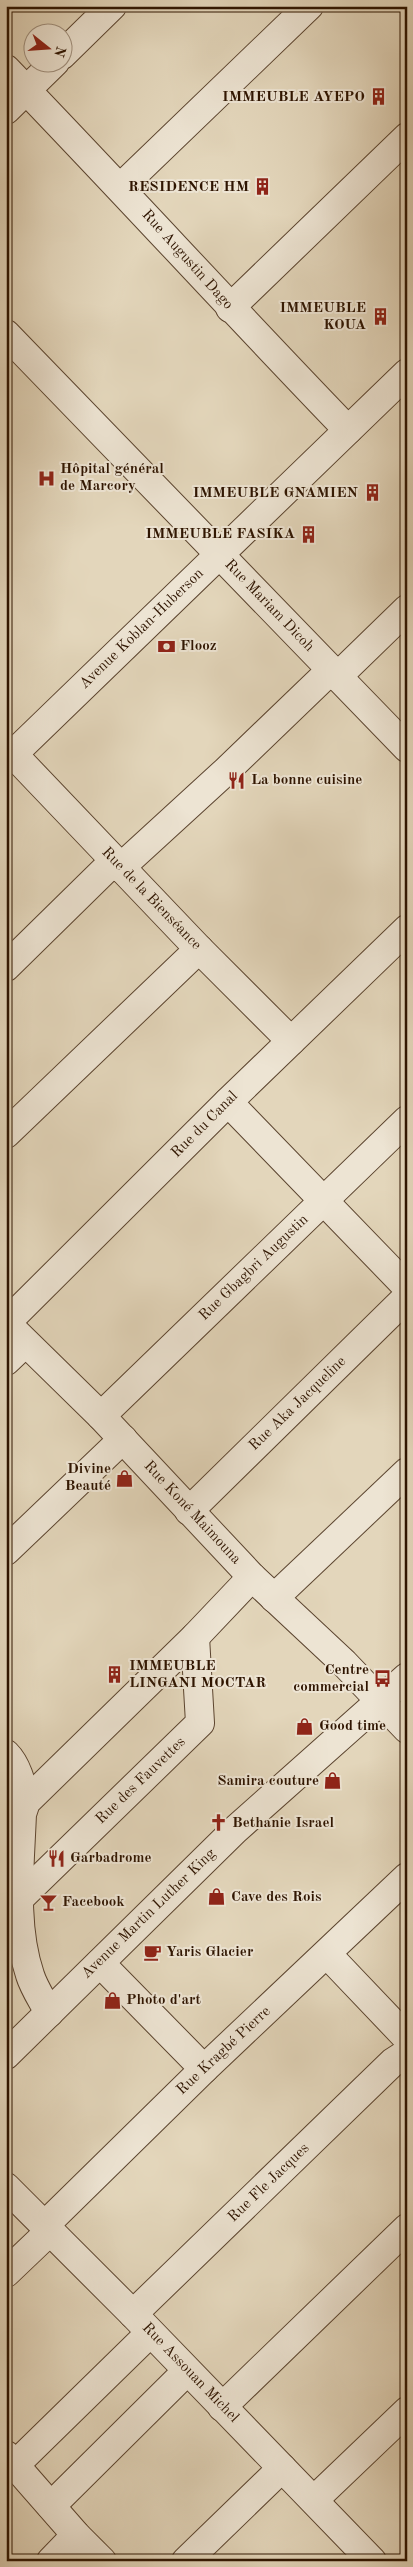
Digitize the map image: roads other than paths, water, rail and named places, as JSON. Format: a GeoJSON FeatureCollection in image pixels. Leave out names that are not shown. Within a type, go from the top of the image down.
{"type":"FeatureCollection","features":[{"type":"Feature","properties":{"kind":"street"},"geometry":{"type":"LineString","coordinates":[[72,45],[112,6]]}},
{"type":"Feature","properties":{"kind":"street"},"geometry":{"type":"LineString","coordinates":[[121,187],[309,6]]}},
{"type":"Feature","properties":{"kind":"street","name":"Rue Augustin Dago"},"geometry":{"type":"LineString","coordinates":[[6,69],[121,187],[230,308],[348,430]]}},
{"type":"Feature","properties":{"kind":"street"},"geometry":{"type":"LineString","coordinates":[[6,110],[45,72]]}},
{"type":"Feature","properties":{"kind":"street"},"geometry":{"type":"LineString","coordinates":[[230,308],[407,137]]}},
{"type":"Feature","properties":{"kind":"street","name":"Rue Mariam Dicoh"},"geometry":{"type":"LineString","coordinates":[[6,334],[407,748]]}},
{"type":"Feature","properties":{"kind":"street","name":"Avenue Koblan-Huberson"},"geometry":{"type":"LineString","coordinates":[[9,757],[407,373]]}},
{"type":"Feature","properties":{"kind":"street"},"geometry":{"type":"LineString","coordinates":[[6,966],[117,864],[226,771],[407,609]]}},
{"type":"Feature","properties":{"kind":"street","name":"Rue de la Bienséance"},"geometry":{"type":"LineString","coordinates":[[9,757],[291,1041]]}},
{"type":"Feature","properties":{"kind":"street","name":"Rue du Canal"},"geometry":{"type":"LineString","coordinates":[[6,1323],[228,1102],[407,929]]}},
{"type":"Feature","properties":{"kind":"street"},"geometry":{"type":"LineString","coordinates":[[6,1134],[198,949]]}},
{"type":"Feature","properties":{"kind":"street"},"geometry":{"type":"LineString","coordinates":[[228,1102],[407,1287]]}},
{"type":"Feature","properties":{"kind":"street","name":"Rue Gbagbri Augustin"},"geometry":{"type":"LineString","coordinates":[[101,1416],[407,1120]]}},
{"type":"Feature","properties":{"kind":"street","name":"Rue Aka Jacqueline"},"geometry":{"type":"LineString","coordinates":[[189,1511],[407,1297]]}},
{"type":"Feature","properties":{"kind":"street","name":"Rue Koné Maimouna"},"geometry":{"type":"LineString","coordinates":[[6,1323],[16,1352],[101,1416],[252,1577],[380,1700],[407,1729]]}},
{"type":"Feature","properties":{"kind":"street"},"geometry":{"type":"LineString","coordinates":[[6,1550],[122,1439]]}},
{"type":"Feature","properties":{"kind":"street"},"geometry":{"type":"LineString","coordinates":[[274,1598],[407,1472]]}},
{"type":"Feature","properties":{"kind":"street"},"geometry":{"type":"LineString","coordinates":[[49,2013],[30,1975],[22,1938],[20,1898],[22,1814],[26,1802],[195,1637],[252,1577]]}},
{"type":"Feature","properties":{"kind":"street","name":"Rue des Fauvettes"},"geometry":{"type":"LineString","coordinates":[[20,1898],[200,1723],[195,1637]]}},
{"type":"Feature","properties":{"kind":"street","name":"Avenue Martin Luther King"},"geometry":{"type":"LineString","coordinates":[[6,2055],[235,1830],[407,1678]]}},
{"type":"Feature","properties":{"kind":"street"},"geometry":{"type":"LineString","coordinates":[[6,1754],[11,1758],[26,1802]]}},
{"type":"Feature","properties":{"kind":"street","name":"Rue Kragbé Pierre"},"geometry":{"type":"LineString","coordinates":[[6,2274],[46,2229],[204,2069],[407,1877]]}},
{"type":"Feature","properties":{"kind":"street"},"geometry":{"type":"LineString","coordinates":[[327,1954],[407,2038]]}},
{"type":"Feature","properties":{"kind":"street"},"geometry":{"type":"LineString","coordinates":[[100,1963],[204,2069]]}},
{"type":"Feature","properties":{"kind":"street","name":"Rue Fle Jacques"},"geometry":{"type":"LineString","coordinates":[[11,2460],[393,2062],[407,2054]]}},
{"type":"Feature","properties":{"kind":"street","name":"Rue Assouan Michel"},"geometry":{"type":"LineString","coordinates":[[6,2187],[372,2561]]}},
{"type":"Feature","properties":{"kind":"street"},"geometry":{"type":"LineString","coordinates":[[222,2407],[407,2228]]}},
{"type":"Feature","properties":{"kind":"street"},"geometry":{"type":"LineString","coordinates":[[51,2506],[187,2371]]}},
{"type":"Feature","properties":{"kind":"street"},"geometry":{"type":"LineString","coordinates":[[314,2500],[407,2411]]}},
{"type":"Feature","properties":{"kind":"street"},"geometry":{"type":"LineString","coordinates":[[11,2460],[76,2535],[102,2561]]}},
{"type":"Feature","properties":{"kind":"street"},"geometry":{"type":"LineString","coordinates":[[186,2561],[282,2468]]}},
{"type":"Feature","properties":{"kind":"street"},"geometry":{"type":"LineString","coordinates":[[50,2561],[76,2535]]}},
{"type":"Feature","properties":{"kind":"place","name":"IMMEUBLE AYEPO"},"geometry":{"type":"Point","coordinates":[379,97]}},
{"type":"Feature","properties":{"kind":"place","name":"RESIDENCE HM"},"geometry":{"type":"Point","coordinates":[263,187]}},
{"type":"Feature","properties":{"kind":"place","name":"IMMEUBLE KOUA"},"geometry":{"type":"Point","coordinates":[380,317]}},
{"type":"Feature","properties":{"kind":"place","name":"Hôpital général de Marcory"},"geometry":{"type":"Point","coordinates":[46,478]}},
{"type":"Feature","properties":{"kind":"place","name":"IMMEUBLE GNAMIEN"},"geometry":{"type":"Point","coordinates":[372,493]}},
{"type":"Feature","properties":{"kind":"place","name":"IMMEUBLE FASIKA"},"geometry":{"type":"Point","coordinates":[309,534]}},
{"type":"Feature","properties":{"kind":"place","name":"Flooz"},"geometry":{"type":"Point","coordinates":[166,646]}},
{"type":"Feature","properties":{"kind":"place","name":"La bonne cuisine"},"geometry":{"type":"Point","coordinates":[237,780]}},
{"type":"Feature","properties":{"kind":"place","name":"Divine Beauté"},"geometry":{"type":"Point","coordinates":[125,1478]}},
{"type":"Feature","properties":{"kind":"place","name":"IMMEUBLE LINGANI MOCTAR"},"geometry":{"type":"Point","coordinates":[115,1675]}},
{"type":"Feature","properties":{"kind":"place","name":"Centre commercial"},"geometry":{"type":"Point","coordinates":[383,1679]}},
{"type":"Feature","properties":{"kind":"place","name":"Good time"},"geometry":{"type":"Point","coordinates":[305,1726]}},
{"type":"Feature","properties":{"kind":"place","name":"Samira couture"},"geometry":{"type":"Point","coordinates":[333,1781]}},
{"type":"Feature","properties":{"kind":"place","name":"Bethanie Israel"},"geometry":{"type":"Point","coordinates":[218,1823]}},
{"type":"Feature","properties":{"kind":"place","name":"Garbadrome"},"geometry":{"type":"Point","coordinates":[56,1858]}},
{"type":"Feature","properties":{"kind":"place","name":"Cave des Rois"},"geometry":{"type":"Point","coordinates":[217,1897]}},
{"type":"Feature","properties":{"kind":"place","name":"Facebook"},"geometry":{"type":"Point","coordinates":[48,1902]}},
{"type":"Feature","properties":{"kind":"place","name":"Yaris Glacier"},"geometry":{"type":"Point","coordinates":[152,1952]}},
{"type":"Feature","properties":{"kind":"place","name":"Photo d'art"},"geometry":{"type":"Point","coordinates":[112,2000]}}]}
